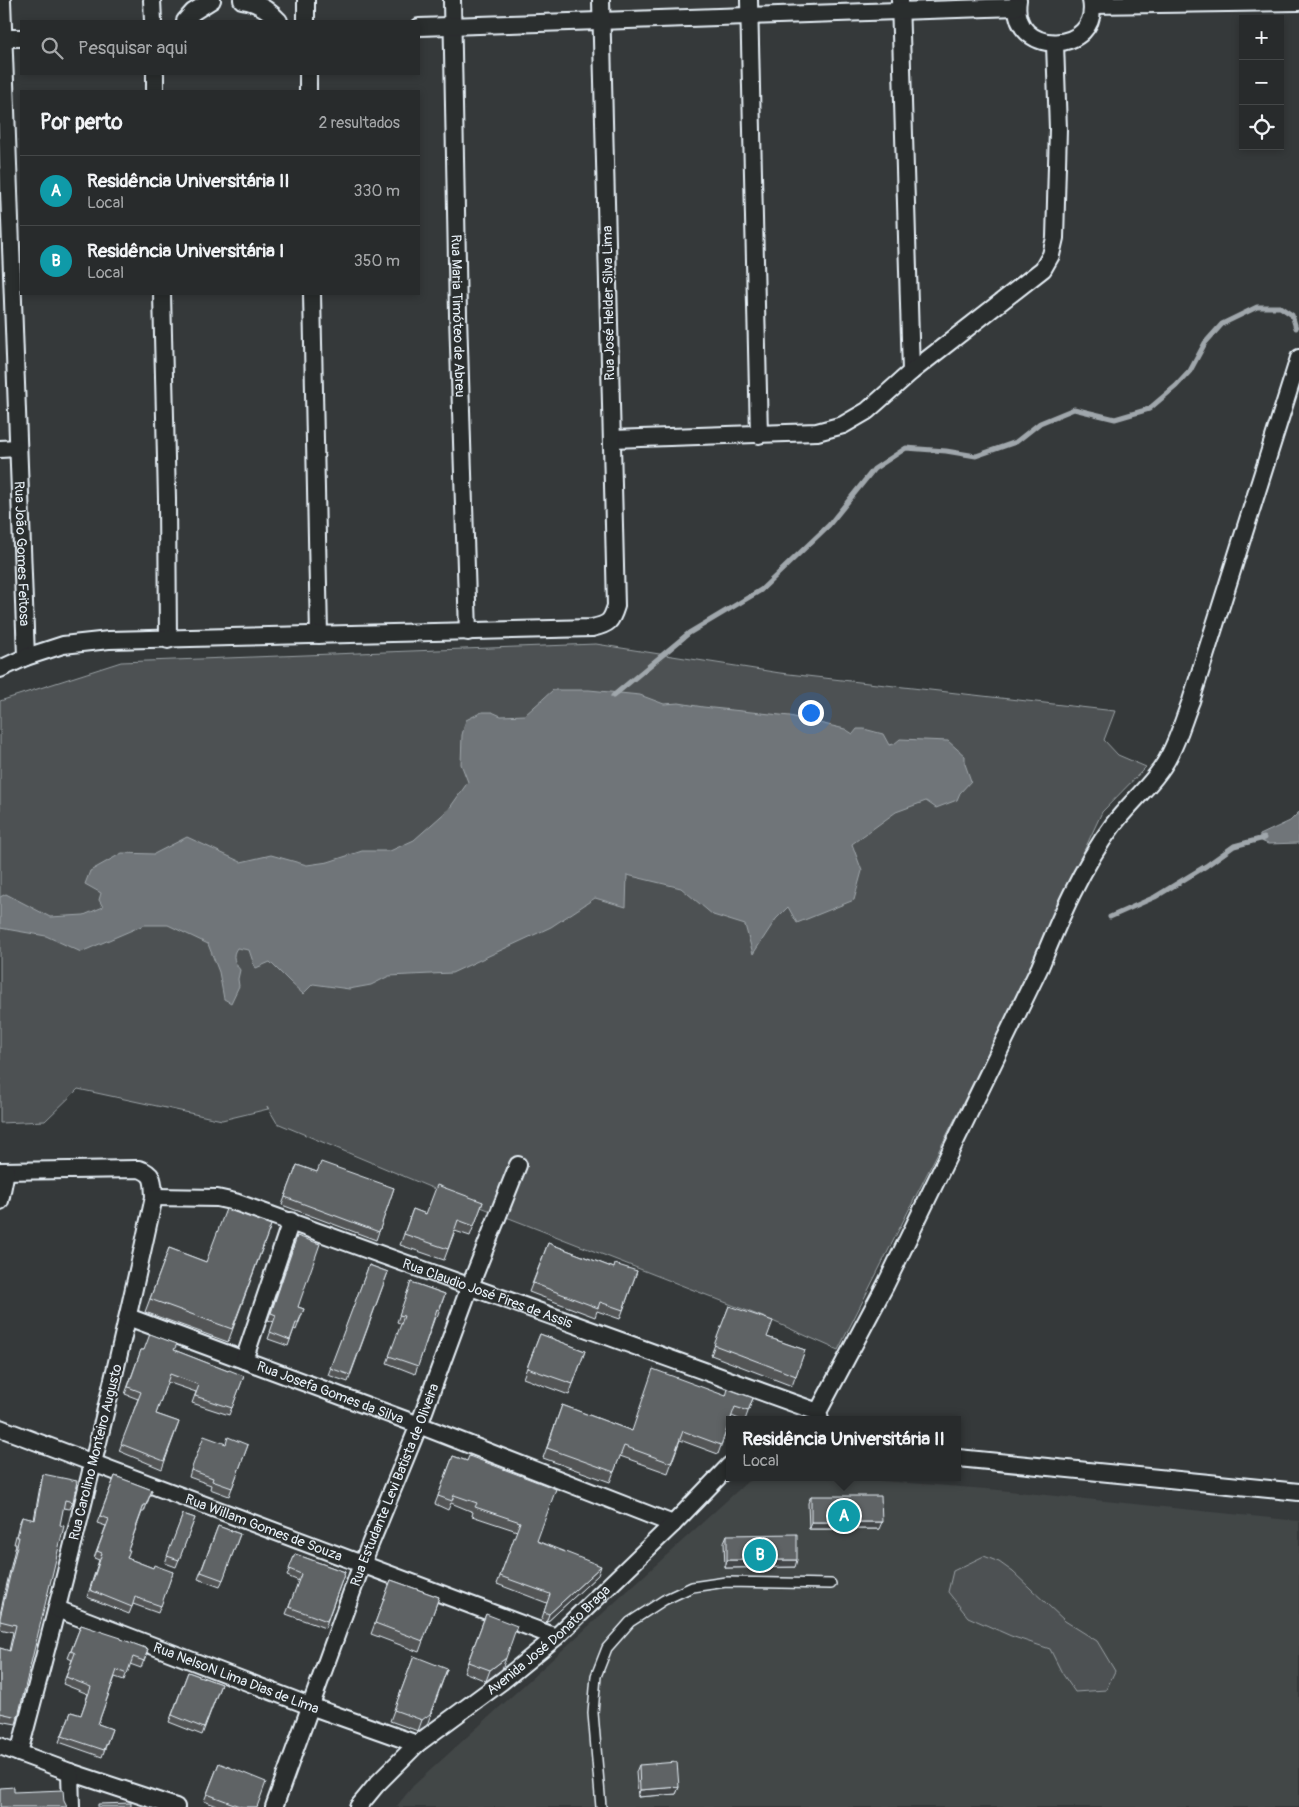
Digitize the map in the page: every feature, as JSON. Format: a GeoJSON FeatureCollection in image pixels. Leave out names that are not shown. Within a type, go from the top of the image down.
{"type":"FeatureCollection","features":[{"type":"Feature","properties":{"kind":"street","name":"Rua João Gomes Feitosa"},"geometry":{"type":"LineString","coordinates":[[2,0],[26,657]]}},
{"type":"Feature","properties":{"kind":"street"},"geometry":{"type":"LineString","coordinates":[[152,0],[153,20]]}},
{"type":"Feature","properties":{"kind":"street"},"geometry":{"type":"LineString","coordinates":[[186,20],[193,12],[212,0]]}},
{"type":"Feature","properties":{"kind":"street"},"geometry":{"type":"LineString","coordinates":[[242,0],[252,1],[270,12],[278,20]]}},
{"type":"Feature","properties":{"kind":"street"},"geometry":{"type":"LineString","coordinates":[[306,0],[306,20]]}},
{"type":"Feature","properties":{"kind":"street","name":"Rua Maria Timóteo de Abreu"},"geometry":{"type":"LineString","coordinates":[[452,0],[458,315],[468,632]]}},
{"type":"Feature","properties":{"kind":"street","name":"Rua José Helder Silva Lima"},"geometry":{"type":"LineString","coordinates":[[468,632],[592,628],[604,625],[612,619],[616,606],[601,0]]}},
{"type":"Feature","properties":{"kind":"street"},"geometry":{"type":"LineString","coordinates":[[420,27],[601,21],[749,8],[1018,4],[1019,19],[1025,29],[1033,37],[1043,42],[1055,44],[1067,42],[1086,28],[1091,17],[1092,3],[1299,2]]}},
{"type":"Feature","properties":{"kind":"street"},"geometry":{"type":"LineString","coordinates":[[901,6],[911,372]]}},
{"type":"Feature","properties":{"kind":"street"},"geometry":{"type":"LineString","coordinates":[[749,8],[760,435]]}},
{"type":"Feature","properties":{"kind":"street"},"geometry":{"type":"LineString","coordinates":[[2,38],[20,38]]}},
{"type":"Feature","properties":{"kind":"street"},"geometry":{"type":"LineString","coordinates":[[612,439],[817,432],[843,425],[868,411],[911,372],[1043,269],[1051,255],[1055,238],[1058,129],[1055,44]]}},
{"type":"Feature","properties":{"kind":"street"},"geometry":{"type":"LineString","coordinates":[[154,75],[155,90]]}},
{"type":"Feature","properties":{"kind":"street"},"geometry":{"type":"LineString","coordinates":[[308,75],[308,90]]}},
{"type":"Feature","properties":{"kind":"street"},"geometry":{"type":"LineString","coordinates":[[162,295],[167,479],[168,640]]}},
{"type":"Feature","properties":{"kind":"street"},"geometry":{"type":"LineString","coordinates":[[312,295],[319,635]]}},
{"type":"Feature","properties":{"kind":"street"},"geometry":{"type":"LineString","coordinates":[[819,1416],[886,1284],[1040,967],[1060,916],[1084,870],[1113,825],[1152,781],[1170,754],[1191,700],[1299,358]]}},
{"type":"Feature","properties":{"kind":"street"},"geometry":{"type":"LineString","coordinates":[[0,449],[18,448]]}},
{"type":"Feature","properties":{"kind":"street"},"geometry":{"type":"LineString","coordinates":[[0,669],[26,657],[63,645],[110,640],[468,632]]}},
{"type":"Feature","properties":{"kind":"street","name":"Rua Estudante Levi Batista de Oliveira"},"geometry":{"type":"LineString","coordinates":[[274,1807],[362,1564],[419,1425],[470,1286],[518,1164]]}},
{"type":"Feature","properties":{"kind":"street","name":"Rua Carolino Monteiro Augusto"},"geometry":{"type":"LineString","coordinates":[[3,1171],[139,1169],[148,1172],[153,1179],[154,1197],[128,1317],[93,1462],[19,1753]]}},
{"type":"Feature","properties":{"kind":"street"},"geometry":{"type":"LineString","coordinates":[[0,1201],[3,1171]]}},
{"type":"Feature","properties":{"kind":"street","name":"Rua Claudio José Pires de Assis"},"geometry":{"type":"LineString","coordinates":[[154,1197],[218,1198],[235,1202],[470,1286],[819,1416]]}},
{"type":"Feature","properties":{"kind":"street"},"geometry":{"type":"LineString","coordinates":[[244,1360],[291,1221]]}},
{"type":"Feature","properties":{"kind":"street","name":"Rua Josefa Gomes da Silva"},"geometry":{"type":"LineString","coordinates":[[128,1317],[419,1425],[673,1524]]}},
{"type":"Feature","properties":{"kind":"street","name":"Rua Willam Gomes de Souza"},"geometry":{"type":"LineString","coordinates":[[0,1428],[556,1637]]}},
{"type":"Feature","properties":{"kind":"street"},"geometry":{"type":"LineString","coordinates":[[961,1458],[1299,1492]]}},
{"type":"Feature","properties":{"kind":"street","name":"Avenida José Donato Braga"},"geometry":{"type":"LineString","coordinates":[[358,1807],[377,1784],[417,1744],[501,1682],[556,1637],[673,1524],[726,1469]]}},
{"type":"Feature","properties":{"kind":"street","name":"Rua NelsoN Lima Dias de Lima"},"geometry":{"type":"LineString","coordinates":[[57,1609],[310,1706],[417,1744]]}},
{"type":"Feature","properties":{"kind":"street"},"geometry":{"type":"LineString","coordinates":[[0,1746],[70,1772],[176,1807]]}},
{"type":"Feature","properties":{"kind":"street"},"geometry":{"type":"LineString","coordinates":[[70,1772],[71,1807]]}},
{"type":"Feature","properties":{"kind":"lane"},"geometry":{"type":"LineString","coordinates":[[601,1807],[593,1713],[596,1676],[607,1648],[630,1622],[664,1600],[692,1587],[726,1582],[831,1584]]}},
{"type":"Feature","properties":{"kind":"shaded area"},"geometry":{"type":"Polygon","coordinates":[[[596,644],[780,673],[1115,711],[1104,740],[1118,755],[1146,767],[1102,812],[1015,1000],[838,1350],[768,1319],[432,1188],[277,1123],[267,1106],[268,1109],[222,1120],[78,1089],[45,1121],[0,1123],[0,701],[121,662],[596,644]]]}},
{"type":"Feature","properties":{"kind":"shaded area"},"geometry":{"type":"Polygon","coordinates":[[[553,690],[589,690],[640,695],[664,704],[679,703],[790,716],[845,729],[853,734],[857,729],[864,729],[883,734],[889,745],[894,744],[900,739],[948,741],[965,756],[965,764],[971,781],[960,793],[957,800],[936,808],[926,801],[896,812],[852,844],[862,871],[854,900],[797,923],[788,907],[776,919],[753,954],[745,925],[713,915],[681,888],[627,875],[626,907],[595,898],[551,927],[452,973],[389,976],[371,985],[349,989],[313,984],[303,994],[270,962],[256,968],[249,950],[237,948],[234,957],[240,970],[239,986],[231,1003],[224,999],[219,972],[208,944],[168,925],[144,925],[81,952],[46,936],[0,928],[0,897],[6,894],[50,917],[84,915],[103,907],[99,900],[101,893],[85,884],[90,871],[122,853],[154,854],[187,837],[241,862],[271,855],[307,865],[328,862],[362,851],[390,851],[414,840],[449,809],[468,782],[461,764],[462,735],[466,720],[482,712],[492,712],[501,716],[525,715],[553,690]]]}},
{"type":"Feature","properties":{"kind":"shaded area"},"geometry":{"type":"Polygon","coordinates":[[[1299,812],[1299,843],[1268,844],[1259,840],[1260,835],[1290,821],[1299,812]]]}},
{"type":"Feature","properties":{"kind":"shaded area"},"geometry":{"type":"Polygon","coordinates":[[[884,1481],[999,1490],[1299,1521],[1299,1807],[396,1807],[413,1786],[747,1482],[884,1481]]]}},
{"type":"Feature","properties":{"kind":"shaded area"},"geometry":{"type":"Polygon","coordinates":[[[984,1556],[999,1562],[1013,1572],[1065,1621],[1097,1641],[1115,1671],[1106,1690],[1075,1692],[1062,1673],[1050,1649],[1011,1636],[968,1617],[948,1592],[953,1571],[984,1556]]]}},
{"type":"Feature","properties":{"kind":"building"},"geometry":{"type":"Polygon","coordinates":[[[321,1162],[394,1188],[379,1232],[285,1197],[297,1165],[317,1172],[321,1162]]]}},
{"type":"Feature","properties":{"kind":"building"},"geometry":{"type":"Polygon","coordinates":[[[437,1185],[483,1202],[474,1226],[458,1220],[448,1249],[404,1234],[413,1209],[426,1214],[437,1185]]]}},
{"type":"Feature","properties":{"kind":"building"},"geometry":{"type":"Polygon","coordinates":[[[226,1209],[271,1225],[232,1329],[150,1299],[169,1248],[206,1262],[226,1209]]]}},
{"type":"Feature","properties":{"kind":"building"},"geometry":{"type":"Polygon","coordinates":[[[297,1236],[320,1244],[298,1307],[304,1309],[298,1323],[296,1323],[290,1340],[270,1332],[276,1315],[271,1313],[297,1236]]]}},
{"type":"Feature","properties":{"kind":"building"},"geometry":{"type":"Polygon","coordinates":[[[548,1243],[614,1268],[615,1264],[637,1271],[623,1310],[600,1302],[598,1308],[533,1283],[548,1243]]]}},
{"type":"Feature","properties":{"kind":"building"},"geometry":{"type":"Polygon","coordinates":[[[369,1265],[388,1272],[350,1375],[330,1368],[369,1265]]]}},
{"type":"Feature","properties":{"kind":"building"},"geometry":{"type":"Polygon","coordinates":[[[411,1282],[445,1294],[439,1310],[437,1309],[418,1366],[389,1356],[404,1316],[399,1315],[411,1282]]]}},
{"type":"Feature","properties":{"kind":"building"},"geometry":{"type":"Polygon","coordinates":[[[729,1306],[773,1321],[767,1337],[805,1350],[796,1376],[714,1345],[729,1306]]]}},
{"type":"Feature","properties":{"kind":"building"},"geometry":{"type":"Polygon","coordinates":[[[150,1334],[177,1344],[174,1350],[244,1376],[232,1408],[195,1396],[199,1385],[170,1374],[156,1414],[179,1422],[164,1461],[121,1444],[141,1392],[128,1387],[141,1350],[144,1350],[150,1334]]]}},
{"type":"Feature","properties":{"kind":"building"},"geometry":{"type":"Polygon","coordinates":[[[540,1334],[585,1351],[573,1384],[527,1368],[540,1334]]]}},
{"type":"Feature","properties":{"kind":"building"},"geometry":{"type":"Polygon","coordinates":[[[653,1369],[726,1396],[728,1389],[753,1398],[748,1411],[735,1407],[732,1416],[726,1416],[726,1431],[721,1445],[683,1431],[671,1463],[624,1446],[614,1472],[547,1448],[562,1405],[632,1431],[653,1369]]]}},
{"type":"Feature","properties":{"kind":"building"},"geometry":{"type":"Polygon","coordinates":[[[204,1436],[226,1444],[228,1437],[248,1445],[232,1488],[212,1481],[213,1478],[191,1470],[204,1436]]]}},
{"type":"Feature","properties":{"kind":"building"},"geometry":{"type":"Polygon","coordinates":[[[453,1456],[467,1461],[469,1456],[556,1489],[537,1541],[601,1566],[549,1614],[544,1612],[550,1594],[500,1576],[520,1522],[475,1507],[477,1503],[454,1495],[452,1501],[438,1496],[453,1456]]]}},
{"type":"Feature","properties":{"kind":"building"},"geometry":{"type":"Polygon","coordinates":[[[43,1474],[77,1481],[73,1502],[65,1500],[60,1525],[64,1526],[18,1717],[0,1713],[0,1648],[10,1651],[16,1625],[0,1621],[0,1618],[22,1517],[35,1520],[43,1474]]]}},
{"type":"Feature","properties":{"kind":"building"},"geometry":{"type":"Polygon","coordinates":[[[115,1476],[152,1490],[146,1505],[144,1505],[127,1558],[153,1568],[154,1565],[173,1572],[161,1606],[135,1597],[132,1607],[90,1590],[102,1553],[97,1551],[109,1519],[100,1516],[115,1476]]]}},
{"type":"Feature","properties":{"kind":"building"},"geometry":{"type":"Polygon","coordinates":[[[811,1496],[881,1496],[882,1522],[811,1522],[811,1496]]]}},
{"type":"Feature","properties":{"kind":"building"},"geometry":{"type":"Polygon","coordinates":[[[183,1514],[195,1518],[179,1560],[167,1556],[183,1514]]]}},
{"type":"Feature","properties":{"kind":"building"},"geometry":{"type":"Polygon","coordinates":[[[218,1526],[240,1534],[223,1580],[201,1572],[218,1526]]]}},
{"type":"Feature","properties":{"kind":"building"},"geometry":{"type":"Polygon","coordinates":[[[797,1534],[797,1560],[727,1560],[727,1535],[797,1534]]]}},
{"type":"Feature","properties":{"kind":"building"},"geometry":{"type":"Polygon","coordinates":[[[295,1554],[345,1572],[327,1621],[289,1607],[301,1574],[289,1569],[295,1554]]]}},
{"type":"Feature","properties":{"kind":"building"},"geometry":{"type":"Polygon","coordinates":[[[391,1580],[439,1597],[423,1641],[375,1623],[391,1580]]]}},
{"type":"Feature","properties":{"kind":"building"},"geometry":{"type":"Polygon","coordinates":[[[486,1614],[517,1626],[506,1658],[490,1670],[468,1662],[486,1614]]]}},
{"type":"Feature","properties":{"kind":"building"},"geometry":{"type":"Polygon","coordinates":[[[81,1625],[148,1649],[144,1661],[133,1657],[127,1674],[117,1670],[98,1724],[112,1729],[104,1750],[62,1736],[71,1712],[81,1715],[91,1687],[66,1677],[75,1653],[71,1651],[81,1625]]]}},
{"type":"Feature","properties":{"kind":"building"},"geometry":{"type":"Polygon","coordinates":[[[414,1656],[447,1669],[430,1714],[422,1720],[394,1710],[414,1656]]]}},
{"type":"Feature","properties":{"kind":"building"},"geometry":{"type":"Polygon","coordinates":[[[188,1672],[221,1684],[204,1728],[172,1715],[188,1672]]]}},
{"type":"Feature","properties":{"kind":"building"},"geometry":{"type":"Polygon","coordinates":[[[677,1762],[679,1787],[640,1790],[639,1765],[677,1762]]]}},
{"type":"Feature","properties":{"kind":"building"},"geometry":{"type":"Polygon","coordinates":[[[219,1763],[266,1782],[257,1807],[242,1807],[207,1794],[219,1763]]]}},
{"type":"Feature","properties":{"kind":"building"},"geometry":{"type":"Polygon","coordinates":[[[14,1787],[14,1792],[63,1790],[64,1801],[67,1807],[0,1807],[0,1788],[14,1787]]]}},
{"type":"Feature","properties":{"kind":"building"},"geometry":{"type":"Polygon","coordinates":[[[131,1803],[131,1807],[98,1807],[98,1804],[131,1803]]]}},
{"type":"Feature","properties":{"kind":"waterway"},"geometry":{"type":"LineString","coordinates":[[613,696],[689,633],[761,590],[829,525],[874,469],[906,448],[946,451],[976,456],[1016,442],[1040,423],[1074,409],[1115,419],[1149,409],[1190,371],[1205,343],[1222,324],[1257,307],[1280,307],[1292,315],[1296,328]]}},
{"type":"Feature","properties":{"kind":"waterway"},"geometry":{"type":"LineString","coordinates":[[1110,917],[1155,897],[1206,866],[1234,846],[1264,838]]}},
{"type":"Feature","properties":{"kind":"place","name":"Residência Universitária II"},"geometry":{"type":"Point","coordinates":[844,1516]}},
{"type":"Feature","properties":{"kind":"place","name":"Residência Universitária I"},"geometry":{"type":"Point","coordinates":[760,1555]}}]}
